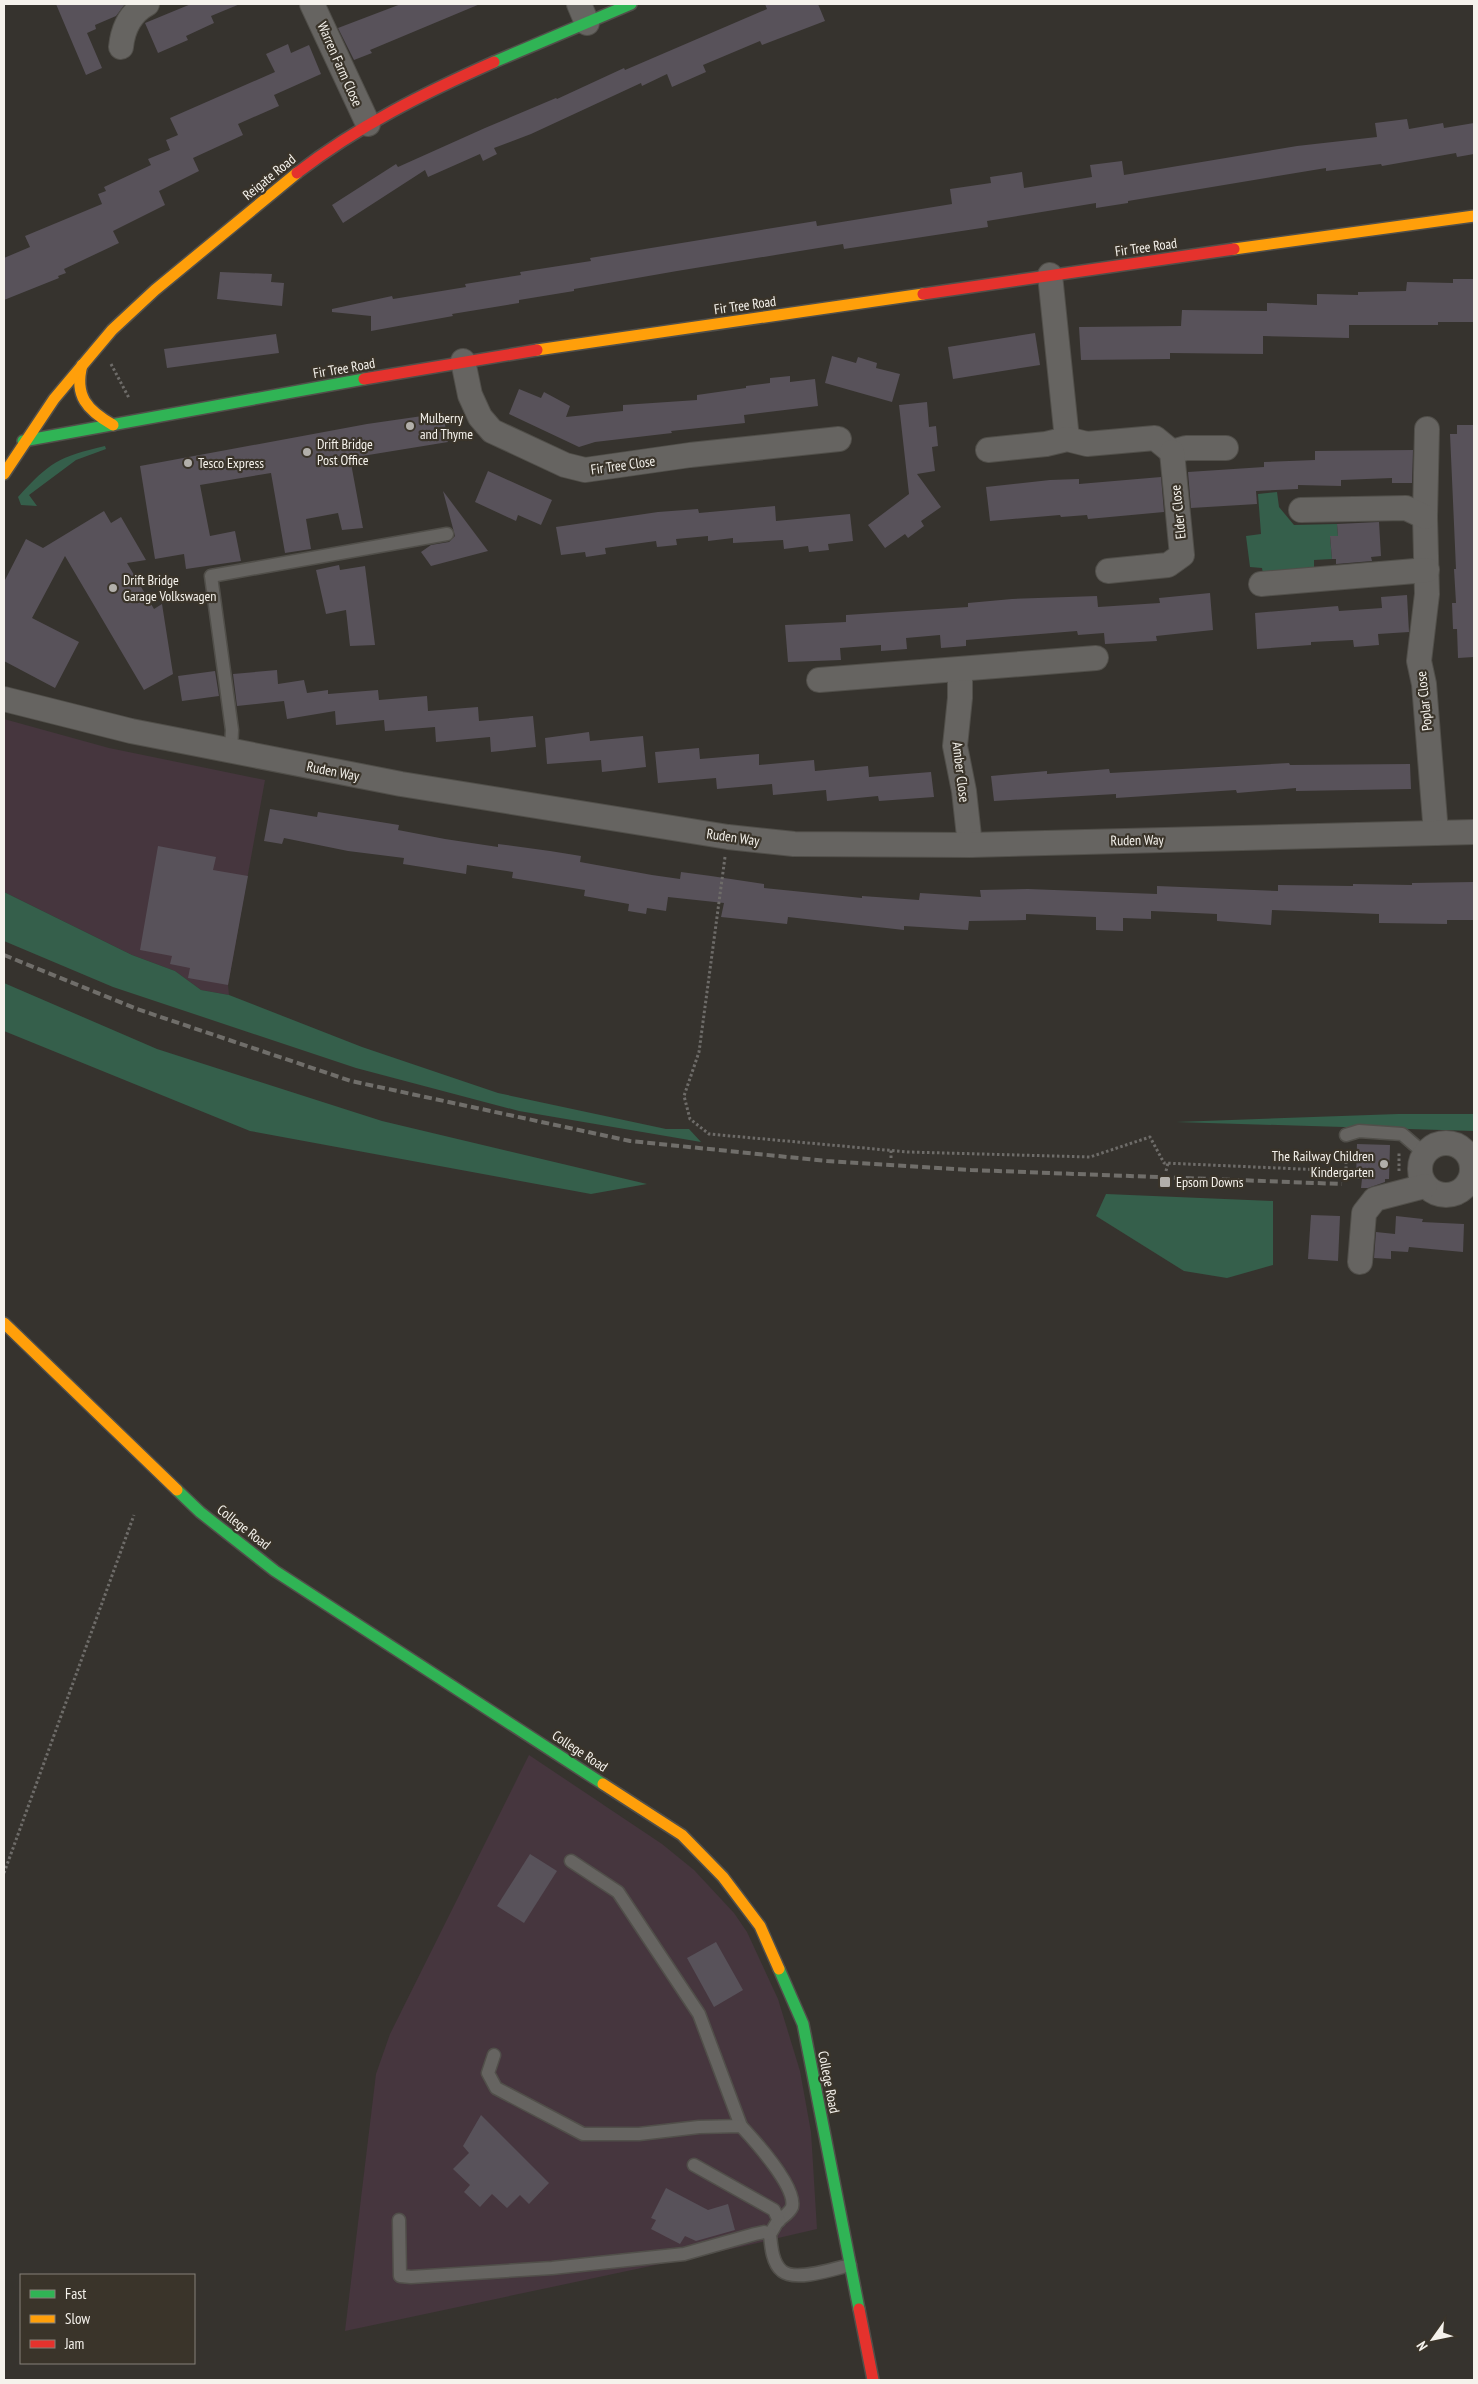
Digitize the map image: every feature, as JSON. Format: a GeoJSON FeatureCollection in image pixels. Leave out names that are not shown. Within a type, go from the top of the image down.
{"type":"FeatureCollection","features":[{"type":"Feature","properties":{"kind":"main road","name":"Reigate Road"},"geometry":{"type":"LineString","coordinates":[[4,474],[17,442],[99,344],[155,292],[272,193],[318,157],[368,124],[583,13],[631,4]]}},
{"type":"Feature","properties":{"kind":"main road","name":"Fir Tree Road"},"geometry":{"type":"LineString","coordinates":[[17,442],[463,361],[1050,275],[1474,216]]}},
{"type":"Feature","properties":{"kind":"main road"},"geometry":{"type":"LineString","coordinates":[[82,365],[78,377],[80,394],[94,413],[113,425]]}},
{"type":"Feature","properties":{"kind":"main road","name":"College Road"},"geometry":{"type":"LineString","coordinates":[[4,1323],[200,1512],[276,1571],[682,1835],[723,1877],[760,1926],[803,2024],[874,2380]]}},
{"type":"Feature","properties":{"kind":"street"},"geometry":{"type":"LineString","coordinates":[[122,47],[122,32],[131,16],[148,4]]}},
{"type":"Feature","properties":{"kind":"street","name":"Warren Farm Close"},"geometry":{"type":"LineString","coordinates":[[312,4],[368,124]]}},
{"type":"Feature","properties":{"kind":"street"},"geometry":{"type":"LineString","coordinates":[[1050,275],[1066,439]]}},
{"type":"Feature","properties":{"kind":"street","name":"Fir Tree Close"},"geometry":{"type":"LineString","coordinates":[[463,361],[470,395],[480,416],[492,431],[565,465],[585,470],[690,455],[838,439]]}},
{"type":"Feature","properties":{"kind":"street","name":"Poplar Close"},"geometry":{"type":"LineString","coordinates":[[1427,429],[1425,517],[1428,594],[1419,661],[1424,684],[1436,833]]}},
{"type":"Feature","properties":{"kind":"street"},"geometry":{"type":"LineString","coordinates":[[988,450],[1046,444],[1066,439],[1087,444],[1155,438],[1172,452],[1186,448],[1226,448]]}},
{"type":"Feature","properties":{"kind":"street","name":"Elder Close"},"geometry":{"type":"LineString","coordinates":[[1108,571],[1168,565],[1182,555],[1172,452]]}},
{"type":"Feature","properties":{"kind":"street"},"geometry":{"type":"LineString","coordinates":[[1301,510],[1406,508],[1425,517]]}},
{"type":"Feature","properties":{"kind":"street"},"geometry":{"type":"LineString","coordinates":[[1261,584],[1427,570]]}},
{"type":"Feature","properties":{"kind":"street"},"geometry":{"type":"LineString","coordinates":[[819,680],[1096,658]]}},
{"type":"Feature","properties":{"kind":"street","name":"Amber Close"},"geometry":{"type":"LineString","coordinates":[[960,670],[960,698],[955,746],[964,791],[970,845]]}},
{"type":"Feature","properties":{"kind":"street","name":"Ruden Way"},"geometry":{"type":"LineString","coordinates":[[4,699],[131,732],[401,784],[728,837],[794,844],[970,845],[1474,832]]}},
{"type":"Feature","properties":{"kind":"street"},"geometry":{"type":"LineString","coordinates":[[1360,1262],[1364,1213],[1375,1199],[1420,1186],[1440,1195],[1450,1195],[1459,1192],[1471,1178],[1473,1164],[1464,1149],[1454,1143],[1441,1142],[1433,1145],[1424,1153],[1420,1162],[1420,1186]]}},
{"type":"Feature","properties":{"kind":"lane"},"geometry":{"type":"LineString","coordinates":[[230,752],[232,730],[211,576],[448,534]]}},
{"type":"Feature","properties":{"kind":"lane"},"geometry":{"type":"LineString","coordinates":[[1346,1135],[1358,1131],[1402,1134],[1424,1153]]}},
{"type":"Feature","properties":{"kind":"lane"},"geometry":{"type":"LineString","coordinates":[[571,1862],[618,1892],[699,2014],[740,2126],[757,2143],[785,2183],[792,2197],[792,2206],[788,2213],[779,2221],[770,2234],[775,2259],[781,2270],[792,2275],[850,2265]]}},
{"type":"Feature","properties":{"kind":"lane"},"geometry":{"type":"LineString","coordinates":[[494,2055],[488,2073],[496,2088],[583,2134],[638,2134],[699,2127],[740,2126]]}},
{"type":"Feature","properties":{"kind":"lane"},"geometry":{"type":"LineString","coordinates":[[694,2165],[774,2210],[779,2221]]}},
{"type":"Feature","properties":{"kind":"lane"},"geometry":{"type":"LineString","coordinates":[[400,2220],[400,2276],[411,2277],[552,2268],[684,2254],[754,2234],[770,2234]]}},
{"type":"Feature","properties":{"kind":"path"},"geometry":{"type":"LineString","coordinates":[[99,344],[141,420]]}},
{"type":"Feature","properties":{"kind":"path"},"geometry":{"type":"LineString","coordinates":[[728,837],[699,1052],[684,1096],[690,1119],[709,1134],[891,1150],[1090,1157],[1150,1137],[1164,1163],[1346,1170],[1346,1135]]}},
{"type":"Feature","properties":{"kind":"path"},"geometry":{"type":"LineString","coordinates":[[890,1158],[891,1150]]}},
{"type":"Feature","properties":{"kind":"path"},"geometry":{"type":"LineString","coordinates":[[1399,1150],[1399,1174],[1420,1186]]}},
{"type":"Feature","properties":{"kind":"path"},"geometry":{"type":"LineString","coordinates":[[1166,1171],[1168,1163]]}},
{"type":"Feature","properties":{"kind":"path"},"geometry":{"type":"LineString","coordinates":[[4,1873],[134,1515]]}},
{"type":"Feature","properties":{"kind":"shaded area"},"geometry":{"type":"Polygon","coordinates":[[[4,719],[109,748],[265,780],[228,985],[229,995],[201,990],[175,971],[132,955],[4,892],[4,719]]]}},
{"type":"Feature","properties":{"kind":"shaded area"},"geometry":{"type":"Polygon","coordinates":[[[529,1755],[662,1844],[694,1870],[734,1913],[747,1932],[778,1999],[800,2071],[811,2132],[817,2229],[345,2331],[376,2074],[390,2034],[529,1755]]]}},
{"type":"Feature","properties":{"kind":"green space"},"geometry":{"type":"Polygon","coordinates":[[[105,446],[106,449],[76,460],[29,495],[37,506],[21,505],[18,497],[47,468],[65,458],[105,446]]]}},
{"type":"Feature","properties":{"kind":"green space"},"geometry":{"type":"Polygon","coordinates":[[[1277,492],[1279,507],[1294,525],[1337,524],[1338,536],[1330,537],[1332,559],[1314,560],[1314,576],[1263,574],[1262,568],[1250,567],[1246,536],[1261,534],[1258,494],[1277,492]]]}},
{"type":"Feature","properties":{"kind":"green space"},"geometry":{"type":"Polygon","coordinates":[[[4,892],[132,955],[175,971],[201,990],[229,995],[362,1047],[498,1093],[666,1129],[689,1129],[701,1142],[519,1111],[356,1068],[113,987],[4,941],[4,892]]]}},
{"type":"Feature","properties":{"kind":"green space"},"geometry":{"type":"Polygon","coordinates":[[[4,983],[157,1049],[382,1121],[647,1184],[591,1194],[250,1131],[4,1031],[4,983]]]}},
{"type":"Feature","properties":{"kind":"green space"},"geometry":{"type":"Polygon","coordinates":[[[1398,1114],[1474,1114],[1474,1131],[1176,1122],[1398,1114]]]}},
{"type":"Feature","properties":{"kind":"green space"},"geometry":{"type":"Polygon","coordinates":[[[1106,1194],[1273,1201],[1273,1265],[1227,1278],[1184,1271],[1096,1216],[1106,1194]]]}},
{"type":"Feature","properties":{"kind":"building"},"geometry":{"type":"Polygon","coordinates":[[[56,4],[125,4],[116,16],[95,25],[96,29],[87,33],[102,68],[86,75],[56,4]]]}},
{"type":"Feature","properties":{"kind":"building"},"geometry":{"type":"Polygon","coordinates":[[[191,4],[240,4],[211,16],[214,23],[186,36],[188,40],[158,53],[145,23],[191,4]]]}},
{"type":"Feature","properties":{"kind":"building"},"geometry":{"type":"Polygon","coordinates":[[[401,4],[480,4],[370,50],[372,53],[354,60],[338,28],[401,4]]]}},
{"type":"Feature","properties":{"kind":"building"},"geometry":{"type":"Polygon","coordinates":[[[765,4],[818,4],[825,21],[762,45],[760,41],[703,65],[706,72],[672,87],[667,74],[642,86],[641,83],[531,134],[494,148],[497,154],[483,161],[480,154],[428,177],[425,170],[343,223],[332,205],[396,164],[398,167],[485,128],[557,99],[624,68],[625,70],[767,9],[765,4]]]}},
{"type":"Feature","properties":{"kind":"building"},"geometry":{"type":"Polygon","coordinates":[[[288,44],[291,53],[309,45],[321,74],[274,95],[279,106],[238,124],[243,135],[193,158],[199,171],[159,191],[165,205],[113,231],[119,243],[64,269],[66,273],[58,276],[59,278],[4,300],[4,258],[30,247],[25,236],[102,204],[98,194],[106,191],[104,187],[151,165],[148,159],[170,150],[166,140],[178,135],[170,118],[275,72],[266,54],[288,44]]]}},
{"type":"Feature","properties":{"kind":"building"},"geometry":{"type":"Polygon","coordinates":[[[1407,119],[1409,129],[1443,123],[1444,128],[1474,123],[1474,154],[1457,157],[1456,153],[1382,166],[1381,164],[1326,171],[1326,168],[1096,208],[1096,203],[987,221],[988,227],[844,249],[843,244],[574,289],[574,291],[519,300],[519,303],[452,314],[453,316],[371,331],[371,316],[332,312],[332,309],[392,296],[393,299],[466,287],[465,284],[521,275],[520,272],[591,261],[590,258],[816,221],[817,226],[952,204],[950,189],[991,183],[990,177],[1022,172],[1024,188],[1092,177],[1090,165],[1122,161],[1124,175],[1297,146],[1377,137],[1375,123],[1407,119]]]}},
{"type":"Feature","properties":{"kind":"building"},"geometry":{"type":"Polygon","coordinates":[[[220,272],[272,274],[271,282],[284,283],[282,306],[217,299],[220,272]]]}},
{"type":"Feature","properties":{"kind":"building"},"geometry":{"type":"Polygon","coordinates":[[[1453,279],[1474,279],[1474,322],[1438,322],[1438,325],[1349,325],[1349,338],[1263,336],[1263,354],[1170,353],[1170,359],[1081,360],[1079,327],[1181,326],[1182,310],[1267,311],[1267,303],[1317,305],[1317,294],[1358,295],[1358,292],[1406,291],[1407,282],[1453,283],[1453,279]]]}},
{"type":"Feature","properties":{"kind":"building"},"geometry":{"type":"Polygon","coordinates":[[[1035,333],[1040,365],[953,379],[948,347],[1035,333]]]}},
{"type":"Feature","properties":{"kind":"building"},"geometry":{"type":"Polygon","coordinates":[[[276,334],[279,353],[167,368],[164,349],[276,334]]]}},
{"type":"Feature","properties":{"kind":"building"},"geometry":{"type":"Polygon","coordinates":[[[832,356],[856,363],[858,357],[877,363],[876,368],[900,374],[892,402],[825,383],[832,356]]]}},
{"type":"Feature","properties":{"kind":"building"},"geometry":{"type":"Polygon","coordinates":[[[790,376],[790,382],[815,379],[818,406],[744,415],[745,423],[671,431],[672,433],[595,442],[579,447],[509,414],[519,389],[541,398],[544,392],[570,406],[566,417],[623,411],[623,405],[697,400],[697,395],[746,388],[746,386],[770,383],[770,378],[790,376]]]}},
{"type":"Feature","properties":{"kind":"building"},"geometry":{"type":"Polygon","coordinates":[[[927,402],[929,427],[936,426],[938,446],[932,447],[935,471],[917,474],[941,507],[921,521],[924,526],[908,538],[905,534],[885,548],[868,525],[909,494],[899,405],[927,402]]]}},
{"type":"Feature","properties":{"kind":"building"},"geometry":{"type":"Polygon","coordinates":[[[443,413],[448,442],[350,458],[363,528],[342,530],[338,513],[306,519],[311,549],[285,553],[271,473],[200,485],[210,536],[235,531],[241,561],[186,569],[184,554],[155,559],[140,466],[367,424],[443,413]]]}},
{"type":"Feature","properties":{"kind":"building"},"geometry":{"type":"Polygon","coordinates":[[[1457,425],[1474,425],[1474,657],[1458,658],[1457,629],[1453,629],[1452,603],[1456,603],[1454,569],[1456,569],[1450,434],[1457,434],[1457,425]]]}},
{"type":"Feature","properties":{"kind":"building"},"geometry":{"type":"Polygon","coordinates":[[[1413,450],[1412,483],[1392,483],[1392,478],[1341,480],[1341,486],[1298,485],[1298,489],[1256,491],[1257,504],[1191,508],[1188,472],[1264,467],[1264,462],[1315,460],[1315,451],[1413,450]]]}},
{"type":"Feature","properties":{"kind":"building"},"geometry":{"type":"Polygon","coordinates":[[[488,471],[552,500],[541,525],[518,515],[516,521],[475,502],[488,471]]]}},
{"type":"Feature","properties":{"kind":"building"},"geometry":{"type":"Polygon","coordinates":[[[1161,477],[1164,512],[1088,519],[1087,515],[1061,517],[1060,515],[990,521],[986,487],[1050,480],[1079,479],[1079,484],[1161,477]]]}},
{"type":"Feature","properties":{"kind":"building"},"geometry":{"type":"Polygon","coordinates":[[[443,491],[488,551],[431,566],[421,552],[431,545],[449,542],[455,536],[443,491]]]}},
{"type":"Feature","properties":{"kind":"building"},"geometry":{"type":"Polygon","coordinates":[[[775,506],[776,521],[850,514],[853,541],[828,544],[829,550],[809,552],[808,546],[784,549],[783,540],[733,543],[733,538],[708,541],[708,536],[676,539],[677,545],[657,547],[656,541],[605,548],[606,554],[586,557],[585,552],[561,555],[556,527],[658,512],[698,509],[699,513],[775,506]]]}},
{"type":"Feature","properties":{"kind":"building"},"geometry":{"type":"Polygon","coordinates":[[[104,511],[111,523],[121,517],[146,560],[127,563],[154,609],[162,604],[173,674],[144,690],[65,556],[32,618],[79,642],[55,688],[4,661],[4,582],[26,539],[43,548],[104,511]]]}},
{"type":"Feature","properties":{"kind":"building"},"geometry":{"type":"Polygon","coordinates":[[[1379,522],[1381,556],[1371,557],[1372,561],[1336,564],[1336,559],[1332,559],[1330,536],[1338,536],[1337,524],[1379,522]]]}},
{"type":"Feature","properties":{"kind":"building"},"geometry":{"type":"Polygon","coordinates":[[[339,565],[340,570],[365,566],[375,645],[350,646],[346,610],[326,614],[316,570],[339,565]]]}},
{"type":"Feature","properties":{"kind":"building"},"geometry":{"type":"Polygon","coordinates":[[[1210,593],[1213,630],[1156,636],[1157,641],[1105,644],[1104,633],[1078,635],[1077,631],[966,640],[966,646],[941,648],[940,635],[906,638],[907,649],[881,651],[881,645],[840,648],[841,660],[788,662],[785,625],[846,622],[846,615],[968,607],[968,603],[1012,599],[1097,596],[1098,607],[1160,603],[1159,598],[1210,593]]]}},
{"type":"Feature","properties":{"kind":"building"},"geometry":{"type":"Polygon","coordinates":[[[1407,595],[1409,632],[1378,634],[1379,645],[1354,647],[1353,640],[1311,642],[1311,645],[1257,649],[1255,613],[1338,606],[1339,611],[1382,608],[1381,597],[1407,595]]]}},
{"type":"Feature","properties":{"kind":"building"},"geometry":{"type":"Polygon","coordinates":[[[277,670],[278,684],[304,680],[307,693],[328,690],[328,694],[378,690],[379,700],[427,696],[428,711],[478,707],[479,721],[533,716],[536,747],[491,752],[490,737],[436,742],[435,727],[385,731],[384,720],[336,725],[335,711],[287,719],[284,701],[237,706],[233,674],[277,670]]]}},
{"type":"Feature","properties":{"kind":"building"},"geometry":{"type":"Polygon","coordinates":[[[215,671],[219,696],[182,701],[178,676],[215,671]]]}},
{"type":"Feature","properties":{"kind":"building"},"geometry":{"type":"Polygon","coordinates":[[[589,732],[590,741],[643,736],[646,767],[602,772],[601,760],[547,764],[545,738],[589,732]]]}},
{"type":"Feature","properties":{"kind":"building"},"geometry":{"type":"Polygon","coordinates":[[[699,748],[700,759],[759,754],[759,765],[814,760],[815,771],[868,766],[869,777],[931,772],[934,797],[879,801],[878,796],[827,801],[826,790],[773,795],[772,784],[717,789],[716,778],[658,783],[655,752],[699,748]]]}},
{"type":"Feature","properties":{"kind":"building"},"geometry":{"type":"Polygon","coordinates":[[[1289,763],[1290,765],[1410,764],[1411,789],[1296,791],[1296,788],[1237,793],[1236,790],[1116,798],[1116,794],[994,801],[991,776],[1047,771],[1047,774],[1109,769],[1110,773],[1289,763]]]}},
{"type":"Feature","properties":{"kind":"building"},"geometry":{"type":"Polygon","coordinates":[[[270,809],[317,817],[318,812],[399,825],[398,830],[445,839],[498,847],[498,844],[581,856],[580,862],[652,875],[680,879],[681,872],[764,884],[764,888],[862,898],[862,896],[919,900],[920,893],[981,897],[980,890],[1028,889],[1157,894],[1157,886],[1278,891],[1278,885],[1353,886],[1353,884],[1412,885],[1412,883],[1474,882],[1474,920],[1447,920],[1447,924],[1379,923],[1379,914],[1272,910],[1271,925],[1217,921],[1217,914],[1151,911],[1151,919],[1123,918],[1123,931],[1096,930],[1096,917],[1026,914],[1026,920],[969,921],[968,930],[904,926],[904,930],[788,917],[787,924],[721,917],[724,903],[668,897],[666,911],[647,908],[646,914],[628,911],[629,904],[584,896],[585,890],[512,878],[513,872],[467,865],[466,874],[403,864],[404,858],[348,851],[284,838],[282,844],[264,841],[270,809]]]}},
{"type":"Feature","properties":{"kind":"building"},"geometry":{"type":"Polygon","coordinates":[[[158,846],[216,857],[213,870],[248,876],[228,985],[188,978],[190,968],[170,964],[172,956],[140,950],[158,846]]]}},
{"type":"Feature","properties":{"kind":"building"},"geometry":{"type":"Polygon","coordinates":[[[1357,1144],[1390,1145],[1389,1179],[1385,1179],[1385,1182],[1368,1188],[1361,1188],[1362,1179],[1356,1179],[1357,1144]]]}},
{"type":"Feature","properties":{"kind":"building"},"geometry":{"type":"Polygon","coordinates":[[[1311,1215],[1340,1216],[1338,1261],[1308,1259],[1311,1215]]]}},
{"type":"Feature","properties":{"kind":"building"},"geometry":{"type":"Polygon","coordinates":[[[1396,1216],[1423,1219],[1422,1222],[1464,1224],[1463,1252],[1409,1247],[1408,1252],[1391,1251],[1391,1259],[1374,1258],[1376,1232],[1395,1234],[1396,1216]]]}},
{"type":"Feature","properties":{"kind":"building"},"geometry":{"type":"Polygon","coordinates":[[[530,1854],[557,1871],[524,1923],[497,1906],[530,1854]]]}},
{"type":"Feature","properties":{"kind":"building"},"geometry":{"type":"Polygon","coordinates":[[[716,1942],[743,1990],[714,2007],[687,1958],[716,1942]]]}},
{"type":"Feature","properties":{"kind":"building"},"geometry":{"type":"Polygon","coordinates":[[[481,2115],[549,2183],[529,2204],[520,2195],[507,2208],[492,2194],[480,2207],[464,2192],[470,2185],[453,2169],[469,2153],[463,2146],[481,2115]]]}},
{"type":"Feature","properties":{"kind":"building"},"geometry":{"type":"Polygon","coordinates":[[[666,2188],[708,2210],[728,2204],[735,2230],[696,2241],[685,2236],[680,2244],[651,2229],[656,2220],[651,2218],[666,2188]]]}},
{"type":"Feature","properties":{"kind":"railway"},"geometry":{"type":"LineString","coordinates":[[4,955],[137,1009],[351,1081],[630,1141],[827,1161],[971,1170],[1342,1184]]}},
{"type":"Feature","properties":{"kind":"traffic: fast"},"geometry":{"type":"LineString","coordinates":[[494,62],[631,4]]}},
{"type":"Feature","properties":{"kind":"traffic: fast"},"geometry":{"type":"LineString","coordinates":[[23,441],[364,379]]}},
{"type":"Feature","properties":{"kind":"traffic: fast"},"geometry":{"type":"LineString","coordinates":[[177,1490],[200,1512],[275,1571],[603,1784]]}},
{"type":"Feature","properties":{"kind":"traffic: fast"},"geometry":{"type":"LineString","coordinates":[[779,1969],[803,2024],[859,2309]]}},
{"type":"Feature","properties":{"kind":"traffic: slow"},"geometry":{"type":"LineString","coordinates":[[4,474],[54,399],[112,330],[155,290],[297,173]]}},
{"type":"Feature","properties":{"kind":"traffic: slow"},"geometry":{"type":"LineString","coordinates":[[1234,249],[1474,216]]}},
{"type":"Feature","properties":{"kind":"traffic: slow"},"geometry":{"type":"LineString","coordinates":[[537,350],[923,294]]}},
{"type":"Feature","properties":{"kind":"traffic: slow"},"geometry":{"type":"LineString","coordinates":[[82,365],[80,376],[81,394],[96,414],[113,425]]}},
{"type":"Feature","properties":{"kind":"traffic: slow"},"geometry":{"type":"LineString","coordinates":[[4,1323],[177,1490]]}},
{"type":"Feature","properties":{"kind":"traffic: slow"},"geometry":{"type":"LineString","coordinates":[[603,1784],[682,1835],[723,1877],[760,1926],[779,1969]]}},
{"type":"Feature","properties":{"kind":"traffic: jam"},"geometry":{"type":"LineString","coordinates":[[297,173],[368,125],[442,86],[494,62]]}},
{"type":"Feature","properties":{"kind":"traffic: jam"},"geometry":{"type":"LineString","coordinates":[[923,294],[1234,249]]}},
{"type":"Feature","properties":{"kind":"traffic: jam"},"geometry":{"type":"LineString","coordinates":[[364,379],[537,350]]}},
{"type":"Feature","properties":{"kind":"traffic: jam"},"geometry":{"type":"LineString","coordinates":[[859,2309],[873,2380]]}},
{"type":"Feature","properties":{"kind":"place","name":"Mulberry and Thyme"},"geometry":{"type":"Point","coordinates":[410,426]}},
{"type":"Feature","properties":{"kind":"place","name":"Drift Bridge Post Office"},"geometry":{"type":"Point","coordinates":[307,452]}},
{"type":"Feature","properties":{"kind":"place","name":"Tesco Express"},"geometry":{"type":"Point","coordinates":[188,463]}},
{"type":"Feature","properties":{"kind":"place","name":"Drift Bridge Garage Volkswagen"},"geometry":{"type":"Point","coordinates":[113,588]}},
{"type":"Feature","properties":{"kind":"place","name":"The Railway Children Kindergarten"},"geometry":{"type":"Point","coordinates":[1384,1164]}},
{"type":"Feature","properties":{"kind":"place","name":"Epsom Downs"},"geometry":{"type":"Point","coordinates":[1165,1182]}}]}
